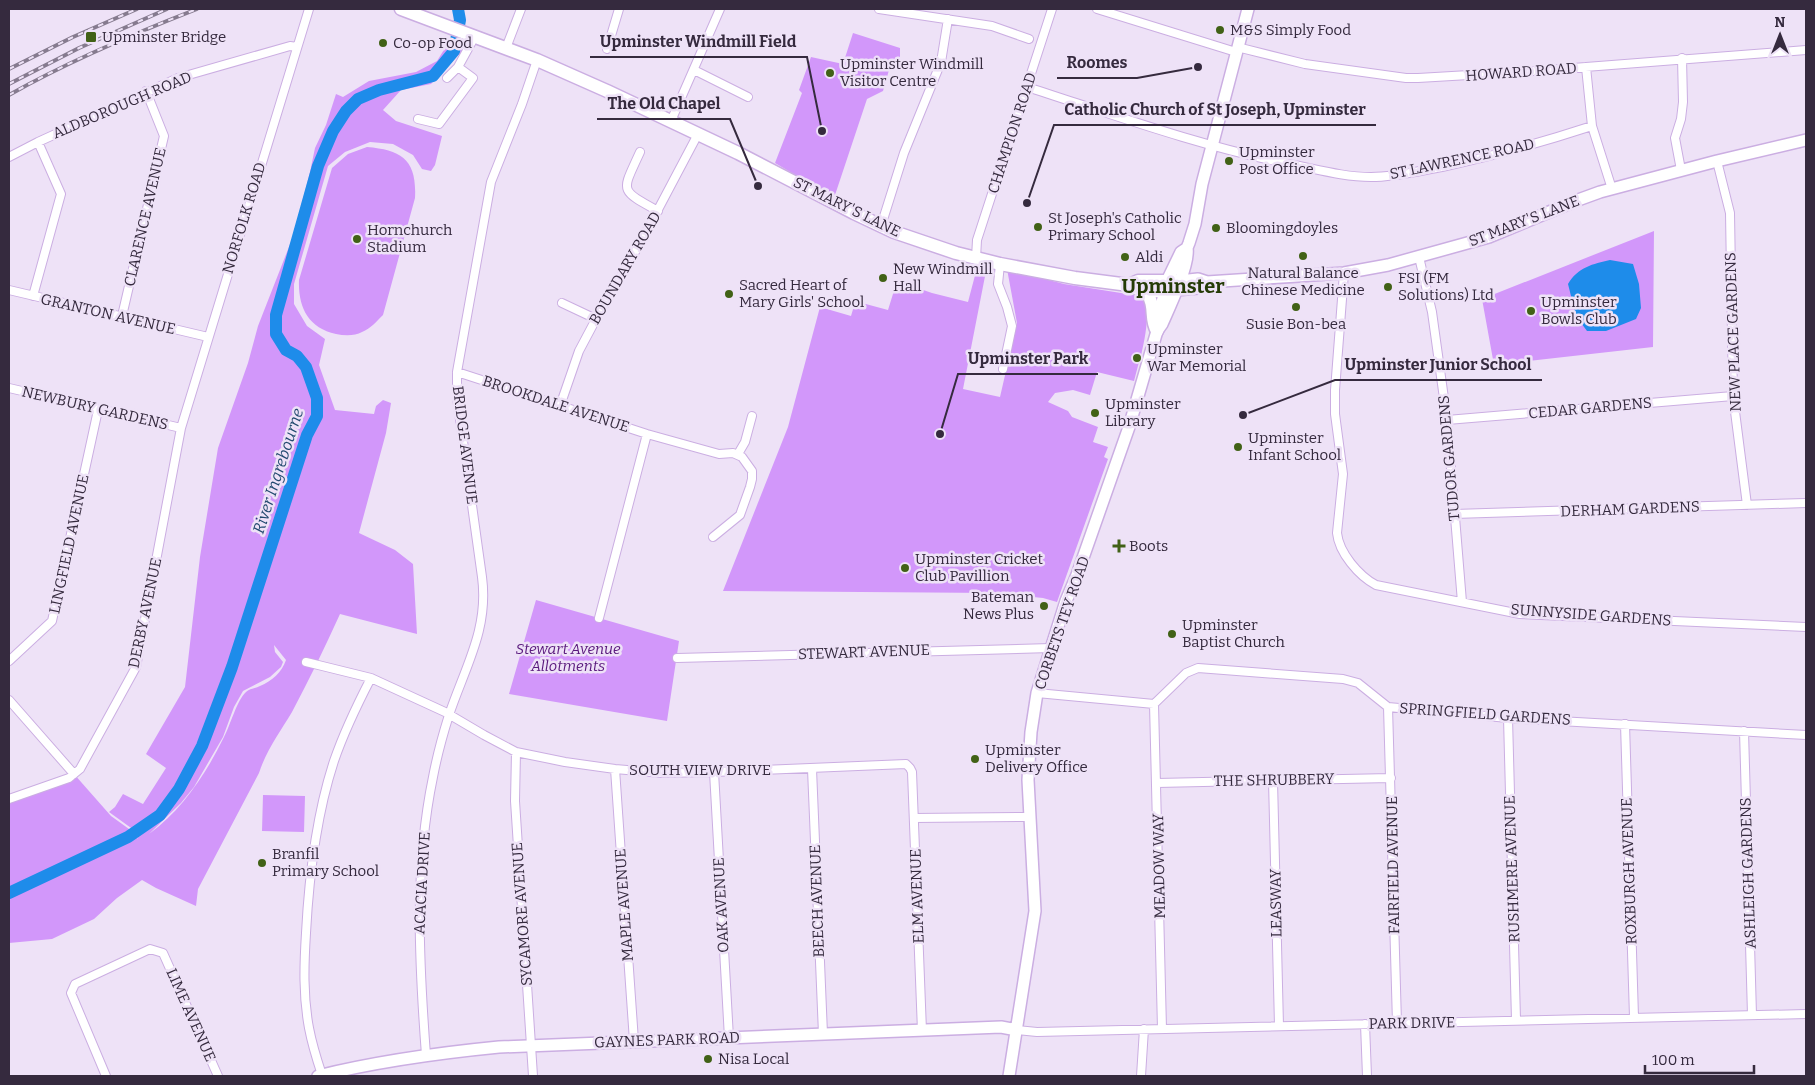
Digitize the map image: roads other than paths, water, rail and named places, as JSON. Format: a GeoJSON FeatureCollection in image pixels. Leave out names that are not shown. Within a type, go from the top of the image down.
{"type":"FeatureCollection","features":[{"type":"Feature","properties":{"kind":"main road","name":"ST MARY'S LANE"},"geometry":{"type":"LineString","coordinates":[[401,9],[536,60],[671,121],[758,162],[881,226],[956,253],[1000,264],[1075,278],[1129,285],[1138,281],[1198,288],[1210,282],[1344,273],[1419,257],[1466,245],[1504,232],[1578,200],[1612,189],[1806,140]]}},
{"type":"Feature","properties":{"kind":"main road"},"geometry":{"type":"LineString","coordinates":[[1210,282],[1193,271],[1188,245],[1195,224],[1202,184],[1248,9]]}},
{"type":"Feature","properties":{"kind":"main road","name":"CORBETS TEY ROAD"},"geometry":{"type":"LineString","coordinates":[[1009,1076],[1035,911],[1029,771],[1032,727],[1037,693],[1050,648],[1129,427],[1157,330],[1156,323],[1172,286],[1181,252],[1188,245]]}},
{"type":"Feature","properties":{"kind":"main road"},"geometry":{"type":"LineString","coordinates":[[1129,285],[1136,290],[1146,291],[1152,302],[1154,324],[1157,330]]}},
{"type":"Feature","properties":{"kind":"main road","name":"ST MARY'S LANE"},"geometry":{"type":"LineString","coordinates":[[1146,291],[1172,286]]}},
{"type":"Feature","properties":{"kind":"main road","name":"GAYNES PARK ROAD"},"geometry":{"type":"LineString","coordinates":[[320,1076],[378,1063],[499,1046],[1001,1027],[1017,1030]]}},
{"type":"Feature","properties":{"kind":"street","name":"NORFOLK ROAD"},"geometry":{"type":"LineString","coordinates":[[181,428],[309,9]]}},
{"type":"Feature","properties":{"kind":"street"},"geometry":{"type":"LineString","coordinates":[[506,48],[521,9]]}},
{"type":"Feature","properties":{"kind":"street"},"geometry":{"type":"LineString","coordinates":[[607,50],[619,9]]}},
{"type":"Feature","properties":{"kind":"street"},"geometry":{"type":"LineString","coordinates":[[671,121],[720,9]]}},
{"type":"Feature","properties":{"kind":"street"},"geometry":{"type":"LineString","coordinates":[[879,9],[992,26],[1029,39]]}},
{"type":"Feature","properties":{"kind":"street","name":"CHAMPION ROAD"},"geometry":{"type":"LineString","coordinates":[[976,258],[977,240],[1052,9]]}},
{"type":"Feature","properties":{"kind":"street","name":"HOWARD ROAD"},"geometry":{"type":"LineString","coordinates":[[1097,9],[1237,49],[1304,64],[1406,78],[1586,67],[1682,58],[1806,50]]}},
{"type":"Feature","properties":{"kind":"street"},"geometry":{"type":"LineString","coordinates":[[881,226],[904,153],[941,62],[948,19]]}},
{"type":"Feature","properties":{"kind":"street"},"geometry":{"type":"LineString","coordinates":[[446,78],[458,67],[464,32]]}},
{"type":"Feature","properties":{"kind":"street","name":"ALDBOROUGH ROAD"},"geometry":{"type":"LineString","coordinates":[[9,157],[146,91],[178,78],[290,46],[297,47]]}},
{"type":"Feature","properties":{"kind":"street"},"geometry":{"type":"LineString","coordinates":[[1682,58],[1683,102],[1681,119],[1674,138],[1682,170]]}},
{"type":"Feature","properties":{"kind":"street","name":"BRIDGE AVENUE"},"geometry":{"type":"LineString","coordinates":[[450,714],[480,631],[484,601],[457,398],[456,372],[491,182],[524,97],[536,60]]}},
{"type":"Feature","properties":{"kind":"street"},"geometry":{"type":"LineString","coordinates":[[418,119],[439,124],[473,78],[458,67]]}},
{"type":"Feature","properties":{"kind":"street"},"geometry":{"type":"LineString","coordinates":[[1586,67],[1592,126],[1612,189]]}},
{"type":"Feature","properties":{"kind":"street"},"geometry":{"type":"LineString","coordinates":[[694,70],[748,96]]}},
{"type":"Feature","properties":{"kind":"street","name":"ST LAWRENCE ROAD"},"geometry":{"type":"LineString","coordinates":[[1027,87],[1212,145],[1265,159],[1342,175],[1398,176],[1519,149],[1592,126]]}},
{"type":"Feature","properties":{"kind":"street","name":"CLARENCE AVENUE"},"geometry":{"type":"LineString","coordinates":[[122,316],[164,136],[146,91]]}},
{"type":"Feature","properties":{"kind":"street","name":"BOUNDARY ROAD"},"geometry":{"type":"LineString","coordinates":[[560,406],[579,351],[658,211],[698,134]]}},
{"type":"Feature","properties":{"kind":"street"},"geometry":{"type":"LineString","coordinates":[[33,296],[61,194],[38,142]]}},
{"type":"Feature","properties":{"kind":"street"},"geometry":{"type":"LineString","coordinates":[[640,152],[626,183],[628,192],[658,211]]}},
{"type":"Feature","properties":{"kind":"street","name":"NEW PLACE GARDENS"},"geometry":{"type":"LineString","coordinates":[[1718,161],[1730,213],[1733,396],[1747,505]]}},
{"type":"Feature","properties":{"kind":"street","name":"TUDOR GARDENS"},"geometry":{"type":"LineString","coordinates":[[1419,257],[1432,312],[1447,420],[1462,602]]}},
{"type":"Feature","properties":{"kind":"street"},"geometry":{"type":"LineString","coordinates":[[1000,264],[998,284],[1012,326],[1003,369]]}},
{"type":"Feature","properties":{"kind":"street","name":"SUNNYSIDE GARDENS"},"geometry":{"type":"LineString","coordinates":[[1344,273],[1334,414],[1343,474],[1338,539],[1352,564],[1363,576],[1376,585],[1520,614],[1806,627]]}},
{"type":"Feature","properties":{"kind":"street","name":"GRANTON AVENUE"},"geometry":{"type":"LineString","coordinates":[[9,290],[208,337]]}},
{"type":"Feature","properties":{"kind":"street"},"geometry":{"type":"LineString","coordinates":[[562,302],[596,319]]}},
{"type":"Feature","properties":{"kind":"street","name":"BROOKDALE AVENUE"},"geometry":{"type":"LineString","coordinates":[[456,372],[647,434],[599,618]]}},
{"type":"Feature","properties":{"kind":"street","name":"NEWBURY GARDENS"},"geometry":{"type":"LineString","coordinates":[[9,388],[181,428]]}},
{"type":"Feature","properties":{"kind":"street","name":"CEDAR GARDENS"},"geometry":{"type":"LineString","coordinates":[[1447,420],[1733,396]]}},
{"type":"Feature","properties":{"kind":"street","name":"LINGFIELD AVENUE"},"geometry":{"type":"LineString","coordinates":[[9,661],[52,621],[98,410]]}},
{"type":"Feature","properties":{"kind":"street"},"geometry":{"type":"LineString","coordinates":[[738,454],[752,416]]}},
{"type":"Feature","properties":{"kind":"street","name":"DERBY AVENUE"},"geometry":{"type":"LineString","coordinates":[[9,799],[69,778],[82,767],[136,667],[181,428]]}},
{"type":"Feature","properties":{"kind":"street"},"geometry":{"type":"LineString","coordinates":[[647,434],[719,454],[738,454],[752,471],[750,487],[740,515],[713,537]]}},
{"type":"Feature","properties":{"kind":"street","name":"DERHAM GARDENS"},"geometry":{"type":"LineString","coordinates":[[1454,514],[1806,503]]}},
{"type":"Feature","properties":{"kind":"street","name":"STEWART AVENUE"},"geometry":{"type":"LineString","coordinates":[[677,658],[1050,648]]}},
{"type":"Feature","properties":{"kind":"street","name":"SOUTH VIEW DRIVE"},"geometry":{"type":"LineString","coordinates":[[306,662],[370,678],[450,714],[516,752],[565,762],[662,773],[812,769],[906,764]]}},
{"type":"Feature","properties":{"kind":"street","name":"SPRINGFIELD GARDENS"},"geometry":{"type":"LineString","coordinates":[[1154,704],[1186,673],[1198,668],[1343,679],[1358,684],[1388,707],[1508,718],[1806,735]]}},
{"type":"Feature","properties":{"kind":"street"},"geometry":{"type":"LineString","coordinates":[[320,1076],[309,1028],[305,996],[305,950],[311,873],[319,820],[334,762],[348,722],[370,678]]}},
{"type":"Feature","properties":{"kind":"street"},"geometry":{"type":"LineString","coordinates":[[1037,693],[1154,704]]}},
{"type":"Feature","properties":{"kind":"street"},"geometry":{"type":"LineString","coordinates":[[9,700],[74,774]]}},
{"type":"Feature","properties":{"kind":"street","name":"MEADOW WAY"},"geometry":{"type":"LineString","coordinates":[[1154,704],[1162,1029]]}},
{"type":"Feature","properties":{"kind":"street","name":"FAIRFIELD AVENUE"},"geometry":{"type":"LineString","coordinates":[[1388,707],[1397,1023]]}},
{"type":"Feature","properties":{"kind":"street","name":"ACACIA DRIVE"},"geometry":{"type":"LineString","coordinates":[[426,1055],[420,944],[421,874],[428,803],[433,774],[450,714]]}},
{"type":"Feature","properties":{"kind":"street","name":"RUSHMERE AVENUE"},"geometry":{"type":"LineString","coordinates":[[1508,718],[1516,1020]]}},
{"type":"Feature","properties":{"kind":"street","name":"ROXBURGH AVENUE"},"geometry":{"type":"LineString","coordinates":[[1625,724],[1634,1017]]}},
{"type":"Feature","properties":{"kind":"street","name":"ASHLEIGH GARDENS"},"geometry":{"type":"LineString","coordinates":[[1744,731],[1752,1015]]}},
{"type":"Feature","properties":{"kind":"street","name":"SYCAMORE AVENUE"},"geometry":{"type":"LineString","coordinates":[[516,752],[515,801],[533,1076]]}},
{"type":"Feature","properties":{"kind":"street","name":"ELM AVENUE"},"geometry":{"type":"LineString","coordinates":[[906,764],[912,772],[922,1031]]}},
{"type":"Feature","properties":{"kind":"street","name":"MAPLE AVENUE"},"geometry":{"type":"LineString","coordinates":[[615,769],[634,1041]]}},
{"type":"Feature","properties":{"kind":"street","name":"BEECH AVENUE"},"geometry":{"type":"LineString","coordinates":[[812,769],[823,1034]]}},
{"type":"Feature","properties":{"kind":"street","name":"OAK AVENUE"},"geometry":{"type":"LineString","coordinates":[[714,772],[729,1038]]}},
{"type":"Feature","properties":{"kind":"street","name":"THE SHRUBBERY"},"geometry":{"type":"LineString","coordinates":[[1156,783],[1391,778]]}},
{"type":"Feature","properties":{"kind":"street","name":"LEASWAY"},"geometry":{"type":"LineString","coordinates":[[1273,780],[1279,1026]]}},
{"type":"Feature","properties":{"kind":"street"},"geometry":{"type":"LineString","coordinates":[[914,818],[1030,817]]}},
{"type":"Feature","properties":{"kind":"street","name":"LIME AVENUE"},"geometry":{"type":"LineString","coordinates":[[105,1076],[71,993],[75,984],[150,948],[163,953],[218,1076]]}},
{"type":"Feature","properties":{"kind":"street","name":"PARK DRIVE"},"geometry":{"type":"LineString","coordinates":[[1017,1030],[1038,1032],[1806,1014]]}},
{"type":"Feature","properties":{"kind":"street"},"geometry":{"type":"LineString","coordinates":[[1365,1024],[1367,1076]]}},
{"type":"Feature","properties":{"kind":"street"},"geometry":{"type":"LineString","coordinates":[[1141,1076],[1144,1029]]}},
{"type":"Feature","properties":{"kind":"water"},"geometry":{"type":"Polygon","coordinates":[[[1610,260],[1633,264],[1639,284],[1641,308],[1636,319],[1606,331],[1587,331],[1576,316],[1568,284],[1581,270],[1610,260]]]}},
{"type":"Feature","properties":{"kind":"waterway","name":"River Ingrebourne"},"geometry":{"type":"LineString","coordinates":[[9,893],[128,837],[160,815],[179,789],[202,746],[232,667],[307,435],[317,416],[317,398],[306,367],[297,356],[286,350],[276,334],[276,315],[318,166],[333,131],[346,111],[358,99],[379,90],[433,76],[454,51],[460,20],[458,9]]}},
{"type":"Feature","properties":{"kind":"railway"},"geometry":{"type":"LineString","coordinates":[[9,69],[73,37],[137,9]]}},
{"type":"Feature","properties":{"kind":"railway"},"geometry":{"type":"LineString","coordinates":[[9,84],[79,48],[167,9]]}},
{"type":"Feature","properties":{"kind":"railway"},"geometry":{"type":"LineString","coordinates":[[9,95],[102,49],[197,9]]}},
{"type":"Feature","properties":{"kind":"place","name":"M&S Simply Food"},"geometry":{"type":"Point","coordinates":[1220,30]}},
{"type":"Feature","properties":{"kind":"place","name":"Upminster Bridge"},"geometry":{"type":"Point","coordinates":[91,37]}},
{"type":"Feature","properties":{"kind":"place","name":"Co-op Food"},"geometry":{"type":"Point","coordinates":[383,43]}},
{"type":"Feature","properties":{"kind":"place","name":"Roomes"},"geometry":{"type":"Point","coordinates":[1198,67]}},
{"type":"Feature","properties":{"kind":"place","name":"Upminster Windmill Visitor Centre"},"geometry":{"type":"Point","coordinates":[830,73]}},
{"type":"Feature","properties":{"kind":"place","name":"Upminster Windmill Field"},"geometry":{"type":"Point","coordinates":[822,131]}},
{"type":"Feature","properties":{"kind":"place","name":"Upminster Post Office"},"geometry":{"type":"Point","coordinates":[1229,161]}},
{"type":"Feature","properties":{"kind":"place","name":"The Old Chapel"},"geometry":{"type":"Point","coordinates":[758,186]}},
{"type":"Feature","properties":{"kind":"place","name":"Catholic Church of St Joseph, Upminster"},"geometry":{"type":"Point","coordinates":[1027,203]}},
{"type":"Feature","properties":{"kind":"place","name":"St Joseph's Catholic Primary School"},"geometry":{"type":"Point","coordinates":[1038,227]}},
{"type":"Feature","properties":{"kind":"place","name":"Bloomingdoyles"},"geometry":{"type":"Point","coordinates":[1216,228]}},
{"type":"Feature","properties":{"kind":"place","name":"Hornchurch Stadium"},"geometry":{"type":"Point","coordinates":[357,239]}},
{"type":"Feature","properties":{"kind":"place","name":"Natural Balance Chinese Medicine"},"geometry":{"type":"Point","coordinates":[1303,256]}},
{"type":"Feature","properties":{"kind":"place","name":"Aldi"},"geometry":{"type":"Point","coordinates":[1125,257]}},
{"type":"Feature","properties":{"kind":"place","name":"New Windmill Hall"},"geometry":{"type":"Point","coordinates":[883,278]}},
{"type":"Feature","properties":{"kind":"place","name":"FSI (FM Solutions) Ltd"},"geometry":{"type":"Point","coordinates":[1388,287]}},
{"type":"Feature","properties":{"kind":"place","name":"Sacred Heart of Mary Girls' School"},"geometry":{"type":"Point","coordinates":[729,294]}},
{"type":"Feature","properties":{"kind":"place","name":"Susie Bon-bea"},"geometry":{"type":"Point","coordinates":[1296,307]}},
{"type":"Feature","properties":{"kind":"place","name":"Upminster Bowls Club"},"geometry":{"type":"Point","coordinates":[1531,311]}},
{"type":"Feature","properties":{"kind":"place","name":"Upminster War Memorial"},"geometry":{"type":"Point","coordinates":[1137,358]}},
{"type":"Feature","properties":{"kind":"place","name":"Upminster Library"},"geometry":{"type":"Point","coordinates":[1095,413]}},
{"type":"Feature","properties":{"kind":"place","name":"Upminster Junior School"},"geometry":{"type":"Point","coordinates":[1243,415]}},
{"type":"Feature","properties":{"kind":"place","name":"Upminster Park"},"geometry":{"type":"Point","coordinates":[940,434]}},
{"type":"Feature","properties":{"kind":"place","name":"Upminster Infant School"},"geometry":{"type":"Point","coordinates":[1238,447]}},
{"type":"Feature","properties":{"kind":"place","name":"Boots"},"geometry":{"type":"Point","coordinates":[1119,546]}},
{"type":"Feature","properties":{"kind":"place","name":"Upminster Cricket Club Pavillion"},"geometry":{"type":"Point","coordinates":[905,568]}},
{"type":"Feature","properties":{"kind":"place","name":"Bateman News Plus"},"geometry":{"type":"Point","coordinates":[1044,606]}},
{"type":"Feature","properties":{"kind":"place","name":"Upminster Baptist Church"},"geometry":{"type":"Point","coordinates":[1172,634]}},
{"type":"Feature","properties":{"kind":"place","name":"Upminster Delivery Office"},"geometry":{"type":"Point","coordinates":[975,759]}},
{"type":"Feature","properties":{"kind":"place","name":"Branfil Primary School"},"geometry":{"type":"Point","coordinates":[262,863]}},
{"type":"Feature","properties":{"kind":"place","name":"Nisa Local"},"geometry":{"type":"Point","coordinates":[708,1059]}},
{"type":"Feature","properties":{"kind":"district","name":"Upminster"},"geometry":{"type":"Point","coordinates":[1173,286]}},
{"type":"Feature","properties":{"kind":"park label","name":"Stewart Avenue Allotments"},"geometry":{"type":"Point","coordinates":[568,658]}}]}
